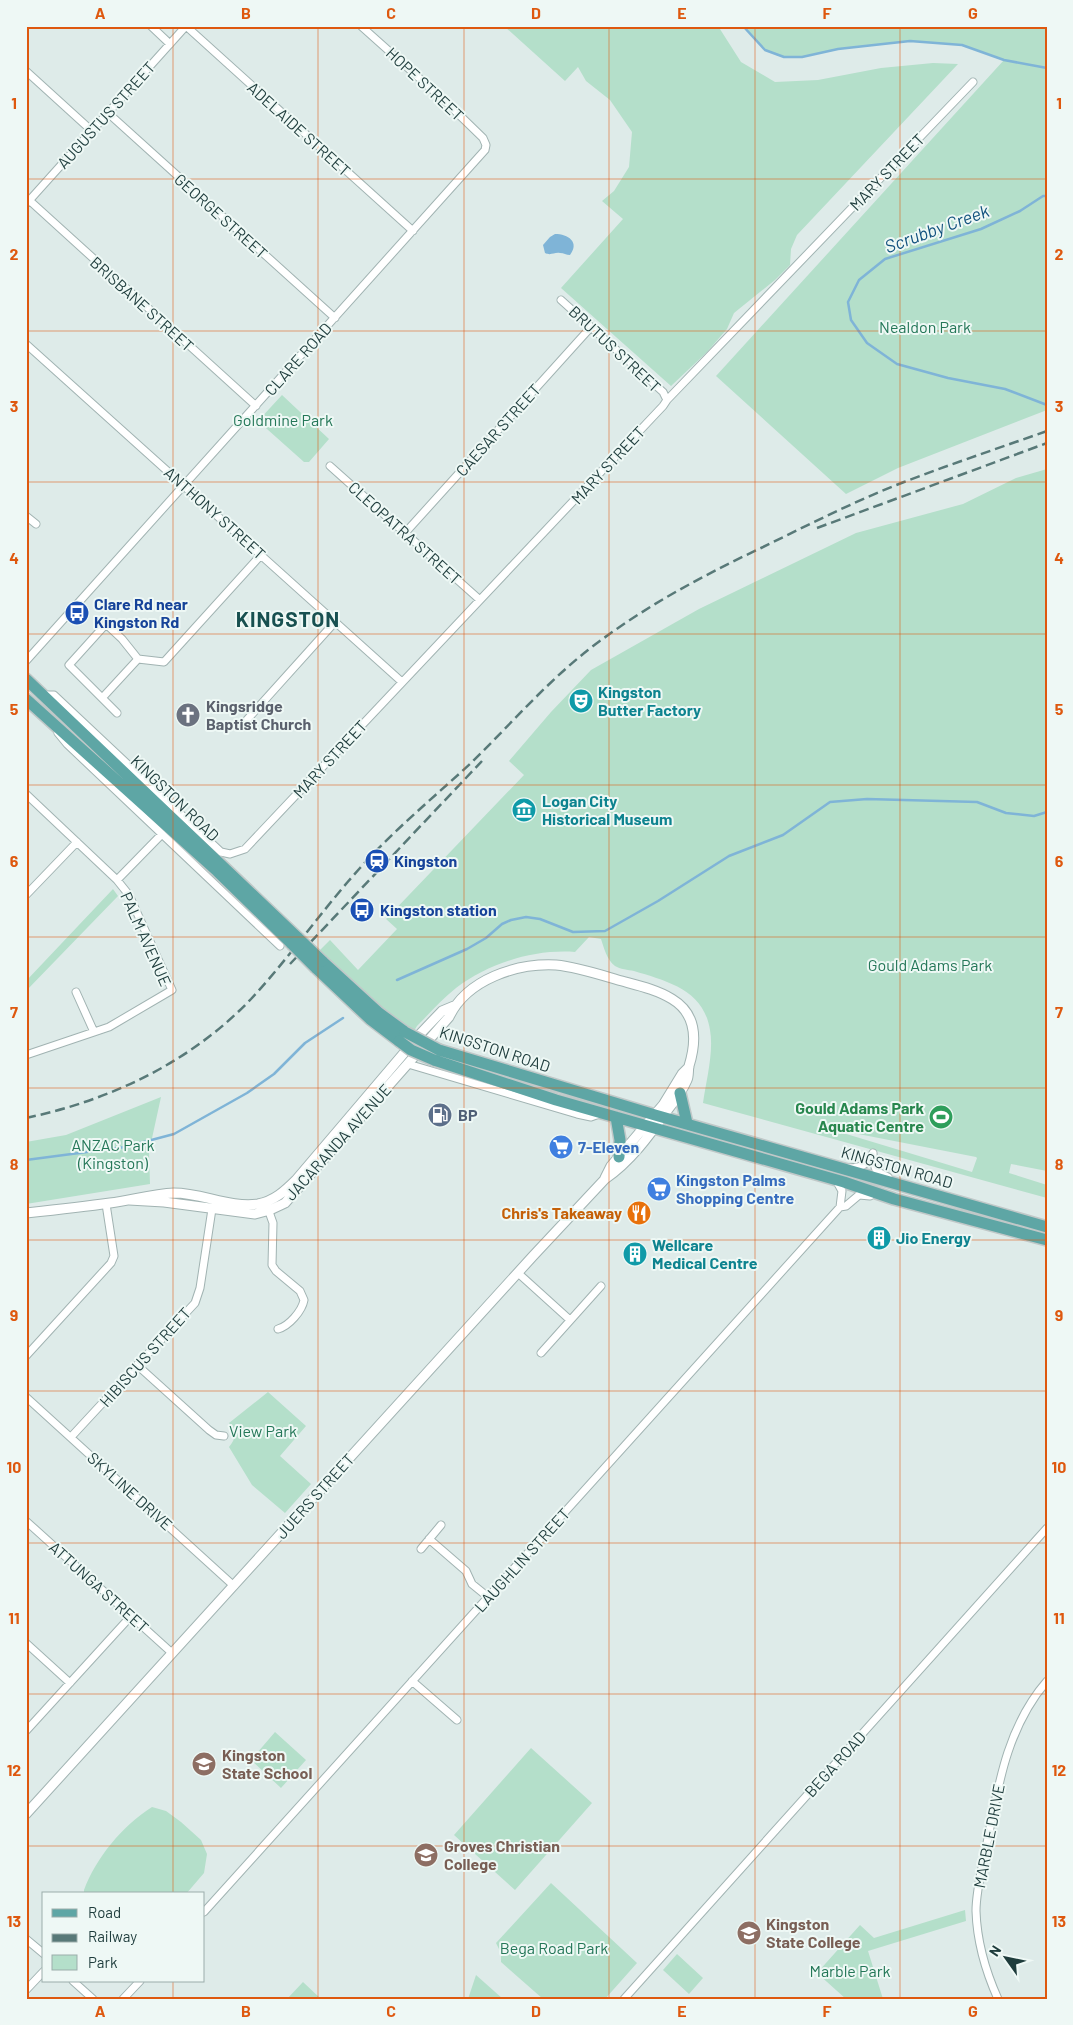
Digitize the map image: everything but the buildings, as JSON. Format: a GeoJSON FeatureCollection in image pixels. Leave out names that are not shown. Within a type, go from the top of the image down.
{"type":"FeatureCollection","features":[{"type":"Feature","properties":{"kind":"main road","name":"KINGSTON ROAD"},"geometry":{"type":"LineString","coordinates":[[26,679],[319,964],[370,1018],[402,1036],[411,1050],[437,1055],[687,1123],[1047,1227]]}},
{"type":"Feature","properties":{"kind":"main road","name":"KINGSTON ROAD"},"geometry":{"type":"LineString","coordinates":[[26,699],[295,941]]}},
{"type":"Feature","properties":{"kind":"main road","name":"KINGSTON ROAD"},"geometry":{"type":"LineString","coordinates":[[437,1055],[472,1074],[836,1180],[894,1199],[1047,1240]]}},
{"type":"Feature","properties":{"kind":"main road"},"geometry":{"type":"LineString","coordinates":[[680,1093],[687,1123]]}},
{"type":"Feature","properties":{"kind":"main road"},"geometry":{"type":"LineString","coordinates":[[616,1117],[620,1140],[619,1157]]}},
{"type":"Feature","properties":{"kind":"street"},"geometry":{"type":"LineString","coordinates":[[151,26],[170,44]]}},
{"type":"Feature","properties":{"kind":"street","name":"AUGUSTUS STREET"},"geometry":{"type":"LineString","coordinates":[[28,202],[186,26]]}},
{"type":"Feature","properties":{"kind":"street","name":"ADELAIDE STREET"},"geometry":{"type":"LineString","coordinates":[[186,26],[413,231]]}},
{"type":"Feature","properties":{"kind":"street","name":"HOPE STREET"},"geometry":{"type":"LineString","coordinates":[[361,26],[446,102],[483,138],[486,145]]}},
{"type":"Feature","properties":{"kind":"street"},"geometry":{"type":"LineString","coordinates":[[26,71],[92,131]]}},
{"type":"Feature","properties":{"kind":"street","name":"MARY STREET"},"geometry":{"type":"LineString","coordinates":[[43,695],[54,694],[221,852],[230,854],[245,849],[667,400],[973,82]]}},
{"type":"Feature","properties":{"kind":"street","name":"GEORGE STREET"},"geometry":{"type":"LineString","coordinates":[[108,113],[335,318]]}},
{"type":"Feature","properties":{"kind":"street","name":"CLARE ROAD"},"geometry":{"type":"LineString","coordinates":[[26,660],[482,155],[486,145]]}},
{"type":"Feature","properties":{"kind":"street","name":"BRISBANE STREET"},"geometry":{"type":"LineString","coordinates":[[28,202],[256,406]]}},
{"type":"Feature","properties":{"kind":"street","name":"BRUTUS STREET"},"geometry":{"type":"LineString","coordinates":[[561,300],[663,392],[667,400]]}},
{"type":"Feature","properties":{"kind":"street","name":"CAESAR STREET"},"geometry":{"type":"LineString","coordinates":[[405,533],[591,327]]}},
{"type":"Feature","properties":{"kind":"street","name":"ANTHONY STREET"},"geometry":{"type":"LineString","coordinates":[[26,344],[402,682]]}},
{"type":"Feature","properties":{"kind":"street","name":"CLEOPATRA STREET"},"geometry":{"type":"LineString","coordinates":[[330,466],[480,600]]}},
{"type":"Feature","properties":{"kind":"street"},"geometry":{"type":"LineString","coordinates":[[26,516],[36,524]]}},
{"type":"Feature","properties":{"kind":"street"},"geometry":{"type":"LineString","coordinates":[[117,713],[69,665],[106,624],[122,639],[138,660],[164,662],[261,555]]}},
{"type":"Feature","properties":{"kind":"street"},"geometry":{"type":"LineString","coordinates":[[244,723],[335,622]]}},
{"type":"Feature","properties":{"kind":"street"},"geometry":{"type":"LineString","coordinates":[[103,698],[138,660]]}},
{"type":"Feature","properties":{"kind":"street"},"geometry":{"type":"LineString","coordinates":[[57,728],[59,736],[280,946]]}},
{"type":"Feature","properties":{"kind":"street"},"geometry":{"type":"LineString","coordinates":[[26,794],[117,880],[162,834]]}},
{"type":"Feature","properties":{"kind":"street"},"geometry":{"type":"LineString","coordinates":[[26,895],[77,842]]}},
{"type":"Feature","properties":{"kind":"street","name":"PALM AVENUE"},"geometry":{"type":"LineString","coordinates":[[26,1055],[109,1027],[172,990],[130,895],[117,880]]}},
{"type":"Feature","properties":{"kind":"street","name":"JACARANDA AVENUE"},"geometry":{"type":"LineString","coordinates":[[129,1200],[256,1214],[268,1206],[296,1180],[421,1033],[442,1011],[454,1006],[480,984],[515,969],[557,965],[587,971],[658,992],[671,998],[681,1006],[690,1018],[695,1036],[694,1052],[688,1078],[680,1093],[650,1127]]}},
{"type":"Feature","properties":{"kind":"street"},"geometry":{"type":"LineString","coordinates":[[76,992],[94,1032]]}},
{"type":"Feature","properties":{"kind":"street","name":"JACARANDA AVENUE"},"geometry":{"type":"LineString","coordinates":[[26,1213],[106,1204],[153,1195],[177,1193],[245,1204],[268,1206],[285,1203],[449,1017],[454,1006]]}},
{"type":"Feature","properties":{"kind":"street","name":"KINGSTON ROAD"},"geometry":{"type":"LineString","coordinates":[[408,1064],[577,1114],[591,1117],[602,1113]]}},
{"type":"Feature","properties":{"kind":"street","name":"JACARANDA AVENUE"},"geometry":{"type":"LineString","coordinates":[[659,1116],[682,1074],[689,1067]]}},
{"type":"Feature","properties":{"kind":"street","name":"JUERS STREET"},"geometry":{"type":"LineString","coordinates":[[605,1179],[611,1166],[650,1127]]}},
{"type":"Feature","properties":{"kind":"street","name":"JUERS STREET"},"geometry":{"type":"LineString","coordinates":[[26,1814],[518,1273],[605,1179],[616,1171],[650,1127]]}},
{"type":"Feature","properties":{"kind":"street"},"geometry":{"type":"LineString","coordinates":[[841,1168],[862,1167],[867,1164],[873,1153],[876,1172],[910,1188]]}},
{"type":"Feature","properties":{"kind":"street"},"geometry":{"type":"LineString","coordinates":[[836,1180],[842,1193],[840,1207]]}},
{"type":"Feature","properties":{"kind":"street"},"geometry":{"type":"LineString","coordinates":[[186,1205],[187,1195]]}},
{"type":"Feature","properties":{"kind":"street","name":"LAUGHLIN STREET"},"geometry":{"type":"LineString","coordinates":[[205,1911],[840,1207],[846,1206],[859,1195],[894,1199]]}},
{"type":"Feature","properties":{"kind":"street"},"geometry":{"type":"LineString","coordinates":[[26,1356],[111,1263],[114,1256],[106,1204]]}},
{"type":"Feature","properties":{"kind":"street"},"geometry":{"type":"LineString","coordinates":[[268,1206],[273,1222],[272,1264],[281,1275],[300,1291],[304,1300],[301,1308],[286,1325],[278,1329]]}},
{"type":"Feature","properties":{"kind":"street","name":"HIBISCUS STREET"},"geometry":{"type":"LineString","coordinates":[[71,1437],[197,1299],[212,1209]]}},
{"type":"Feature","properties":{"kind":"street"},"geometry":{"type":"LineString","coordinates":[[518,1273],[570,1320]]}},
{"type":"Feature","properties":{"kind":"street"},"geometry":{"type":"LineString","coordinates":[[541,1353],[601,1286]]}},
{"type":"Feature","properties":{"kind":"street"},"geometry":{"type":"LineString","coordinates":[[137,1365],[209,1430],[224,1436]]}},
{"type":"Feature","properties":{"kind":"street","name":"SKYLINE DRIVE"},"geometry":{"type":"LineString","coordinates":[[26,1397],[234,1586]]}},
{"type":"Feature","properties":{"kind":"street","name":"ATTUNGA STREET"},"geometry":{"type":"LineString","coordinates":[[26,1521],[172,1654]]}},
{"type":"Feature","properties":{"kind":"street"},"geometry":{"type":"LineString","coordinates":[[421,1549],[442,1525]]}},
{"type":"Feature","properties":{"kind":"street","name":"BEGA ROAD"},"geometry":{"type":"LineString","coordinates":[[624,1999],[1047,1528]]}},
{"type":"Feature","properties":{"kind":"street"},"geometry":{"type":"LineString","coordinates":[[429,1539],[466,1571],[472,1584],[488,1598]]}},
{"type":"Feature","properties":{"kind":"street"},"geometry":{"type":"LineString","coordinates":[[26,1732],[131,1616]]}},
{"type":"Feature","properties":{"kind":"street"},"geometry":{"type":"LineString","coordinates":[[26,1644],[70,1683]]}},
{"type":"Feature","properties":{"kind":"street"},"geometry":{"type":"LineString","coordinates":[[412,1680],[457,1720]]}},
{"type":"Feature","properties":{"kind":"street","name":"MARBLE DRIVE"},"geometry":{"type":"LineString","coordinates":[[998,1999],[980,1952],[976,1909],[979,1886],[1006,1756],[1015,1730],[1028,1707],[1047,1681]]}},
{"type":"Feature","properties":{"kind":"street"},"geometry":{"type":"LineString","coordinates":[[26,1939],[42,1952]]}},
{"type":"Feature","properties":{"kind":"street"},"geometry":{"type":"LineString","coordinates":[[26,1990],[42,1973]]}},
{"type":"Feature","properties":{"kind":"street"},"geometry":{"type":"LineString","coordinates":[[74,1982],[93,1999]]}},
{"type":"Feature","properties":{"kind":"street"},"geometry":{"type":"LineString","coordinates":[[123,1999],[139,1982]]}},
{"type":"Feature","properties":{"kind":"green space"},"geometry":{"type":"Polygon","coordinates":[[[504,26],[718,26],[741,62],[775,82],[818,80],[881,68],[933,63],[958,64],[797,235],[791,249],[790,265],[775,280],[734,313],[727,329],[707,352],[671,386],[561,288],[623,219],[602,201],[614,191],[629,167],[632,132],[610,100],[586,81],[578,67],[565,81],[504,26]]]}},
{"type":"Feature","properties":{"kind":"green space","name":"Nealdon Park"},"geometry":{"type":"Polygon","coordinates":[[[743,26],[1047,26],[1047,410],[898,468],[846,494],[716,376],[1004,60],[962,45],[910,41],[838,49],[802,57],[784,57],[765,50],[743,26]]]}},
{"type":"Feature","properties":{"kind":"green space","name":"Goldmine Park"},"geometry":{"type":"Polygon","coordinates":[[[282,395],[329,439],[309,462],[304,462],[258,421],[282,395]]]}},
{"type":"Feature","properties":{"kind":"green space","name":"Gould Adams Park"},"geometry":{"type":"Polygon","coordinates":[[[1047,469],[1047,1171],[1011,1164],[1009,1173],[1047,1185],[1047,1198],[703,1103],[711,1039],[706,1016],[700,1005],[682,989],[659,979],[615,966],[608,957],[601,939],[589,937],[575,952],[528,955],[512,959],[483,971],[451,992],[414,1031],[384,1010],[319,951],[330,940],[358,970],[397,929],[386,919],[524,775],[509,761],[551,712],[591,670],[699,609],[856,533],[963,504],[1016,478],[1047,469]],[[843,1131],[843,1133],[972,1172],[976,1157],[843,1131]]]}},
{"type":"Feature","properties":{"kind":"green space"},"geometry":{"type":"Polygon","coordinates":[[[113,889],[118,896],[26,991],[26,981],[113,889]]]}},
{"type":"Feature","properties":{"kind":"green space","name":"ANZAC Park (Kingston)"},"geometry":{"type":"Polygon","coordinates":[[[161,1097],[149,1152],[150,1184],[26,1204],[26,1142],[66,1135],[161,1097]]]}},
{"type":"Feature","properties":{"kind":"green space","name":"View Park"},"geometry":{"type":"Polygon","coordinates":[[[268,1392],[306,1426],[280,1456],[311,1484],[285,1513],[252,1485],[229,1447],[235,1435],[229,1423],[268,1392]]]}},
{"type":"Feature","properties":{"kind":"green space"},"geometry":{"type":"Polygon","coordinates":[[[275,1732],[306,1760],[281,1788],[251,1760],[275,1732]]]}},
{"type":"Feature","properties":{"kind":"green space"},"geometry":{"type":"Polygon","coordinates":[[[531,1748],[592,1803],[515,1890],[454,1835],[531,1748]]]}},
{"type":"Feature","properties":{"kind":"green space"},"geometry":{"type":"Polygon","coordinates":[[[152,1807],[166,1811],[201,1840],[207,1854],[204,1873],[188,1892],[84,1892],[95,1866],[111,1844],[130,1823],[152,1807]]]}},
{"type":"Feature","properties":{"kind":"green space","name":"Bega Road Park"},"geometry":{"type":"Polygon","coordinates":[[[551,1883],[637,1963],[605,1999],[543,1999],[501,1962],[501,1953],[496,1943],[551,1883]]]}},
{"type":"Feature","properties":{"kind":"green space","name":"Marble Park"},"geometry":{"type":"Polygon","coordinates":[[[965,1910],[966,1921],[868,1951],[883,1999],[846,1999],[817,1973],[860,1925],[874,1938],[965,1910]]]}},
{"type":"Feature","properties":{"kind":"green space"},"geometry":{"type":"Polygon","coordinates":[[[677,1954],[703,1978],[689,1994],[663,1970],[677,1954]]]}},
{"type":"Feature","properties":{"kind":"green space"},"geometry":{"type":"Polygon","coordinates":[[[476,1975],[503,1999],[468,1999],[476,1975]]]}},
{"type":"Feature","properties":{"kind":"green space"},"geometry":{"type":"Polygon","coordinates":[[[303,1982],[321,1999],[287,1999],[303,1982]]]}},
{"type":"Feature","properties":{"kind":"water"},"geometry":{"type":"Polygon","coordinates":[[[555,234],[564,235],[571,240],[574,246],[570,255],[545,253],[543,245],[555,234]]]}},
{"type":"Feature","properties":{"kind":"waterway","name":"Scrubby Creek"},"geometry":{"type":"LineString","coordinates":[[743,26],[765,50],[784,57],[802,57],[838,49],[910,41],[962,45],[1004,60],[1047,68]]}},
{"type":"Feature","properties":{"kind":"waterway","name":"Scrubby Creek"},"geometry":{"type":"LineString","coordinates":[[1047,196],[1043,196],[1020,211],[981,229],[885,259],[859,280],[848,302],[851,320],[867,343],[897,364],[948,378],[1005,389],[1047,405]]}},
{"type":"Feature","properties":{"kind":"waterway"},"geometry":{"type":"LineString","coordinates":[[397,980],[467,949],[486,938],[502,924],[511,920],[526,917],[540,919],[573,932],[605,931],[658,901],[729,856],[783,835],[830,802],[867,799],[977,802],[1006,813],[1034,816],[1047,812]]}},
{"type":"Feature","properties":{"kind":"waterway"},"geometry":{"type":"LineString","coordinates":[[26,1160],[125,1147],[174,1134],[247,1093],[274,1074],[305,1043],[343,1018]]}},
{"type":"Feature","properties":{"kind":"railway"},"geometry":{"type":"LineString","coordinates":[[26,1118],[89,1101],[119,1089],[176,1060],[228,1021],[251,999],[279,967],[346,884],[386,840],[470,764],[572,663],[629,620],[716,570],[850,505],[922,475],[1047,431]]}},
{"type":"Feature","properties":{"kind":"railway"},"geometry":{"type":"LineString","coordinates":[[817,528],[1047,443]]}},
{"type":"Feature","properties":{"kind":"railway"},"geometry":{"type":"LineString","coordinates":[[290,964],[482,761]]}},
{"type":"Feature","properties":{"kind":"place","name":"Clare Rd near Kingston Rd"},"geometry":{"type":"Point","coordinates":[77,613]}},
{"type":"Feature","properties":{"kind":"place","name":"Kingston Butter Factory"},"geometry":{"type":"Point","coordinates":[581,701]}},
{"type":"Feature","properties":{"kind":"place","name":"Kingsridge Baptist Church"},"geometry":{"type":"Point","coordinates":[188,715]}},
{"type":"Feature","properties":{"kind":"place","name":"Logan City Historical Museum"},"geometry":{"type":"Point","coordinates":[524,810]}},
{"type":"Feature","properties":{"kind":"place","name":"Kingston"},"geometry":{"type":"Point","coordinates":[377,861]}},
{"type":"Feature","properties":{"kind":"place","name":"Kingston station"},"geometry":{"type":"Point","coordinates":[362,910]}},
{"type":"Feature","properties":{"kind":"place","name":"BP"},"geometry":{"type":"Point","coordinates":[440,1115]}},
{"type":"Feature","properties":{"kind":"place","name":"Gould Adams Park Aquatic Centre"},"geometry":{"type":"Point","coordinates":[941,1117]}},
{"type":"Feature","properties":{"kind":"place","name":"7-Eleven"},"geometry":{"type":"Point","coordinates":[561,1147]}},
{"type":"Feature","properties":{"kind":"place","name":"Kingston Palms Shopping Centre"},"geometry":{"type":"Point","coordinates":[659,1189]}},
{"type":"Feature","properties":{"kind":"place","name":"Chris's Takeaway"},"geometry":{"type":"Point","coordinates":[639,1213]}},
{"type":"Feature","properties":{"kind":"place","name":"Jio Energy"},"geometry":{"type":"Point","coordinates":[879,1238]}},
{"type":"Feature","properties":{"kind":"place","name":"Wellcare Medical Centre"},"geometry":{"type":"Point","coordinates":[635,1254]}},
{"type":"Feature","properties":{"kind":"place","name":"Kingston State School"},"geometry":{"type":"Point","coordinates":[204,1764]}},
{"type":"Feature","properties":{"kind":"place","name":"Groves Christian College"},"geometry":{"type":"Point","coordinates":[426,1855]}},
{"type":"Feature","properties":{"kind":"place","name":"Kingston State College"},"geometry":{"type":"Point","coordinates":[749,1933]}},
{"type":"Feature","properties":{"kind":"district","name":"KINGSTON"},"geometry":{"type":"Point","coordinates":[288,620]}}]}
